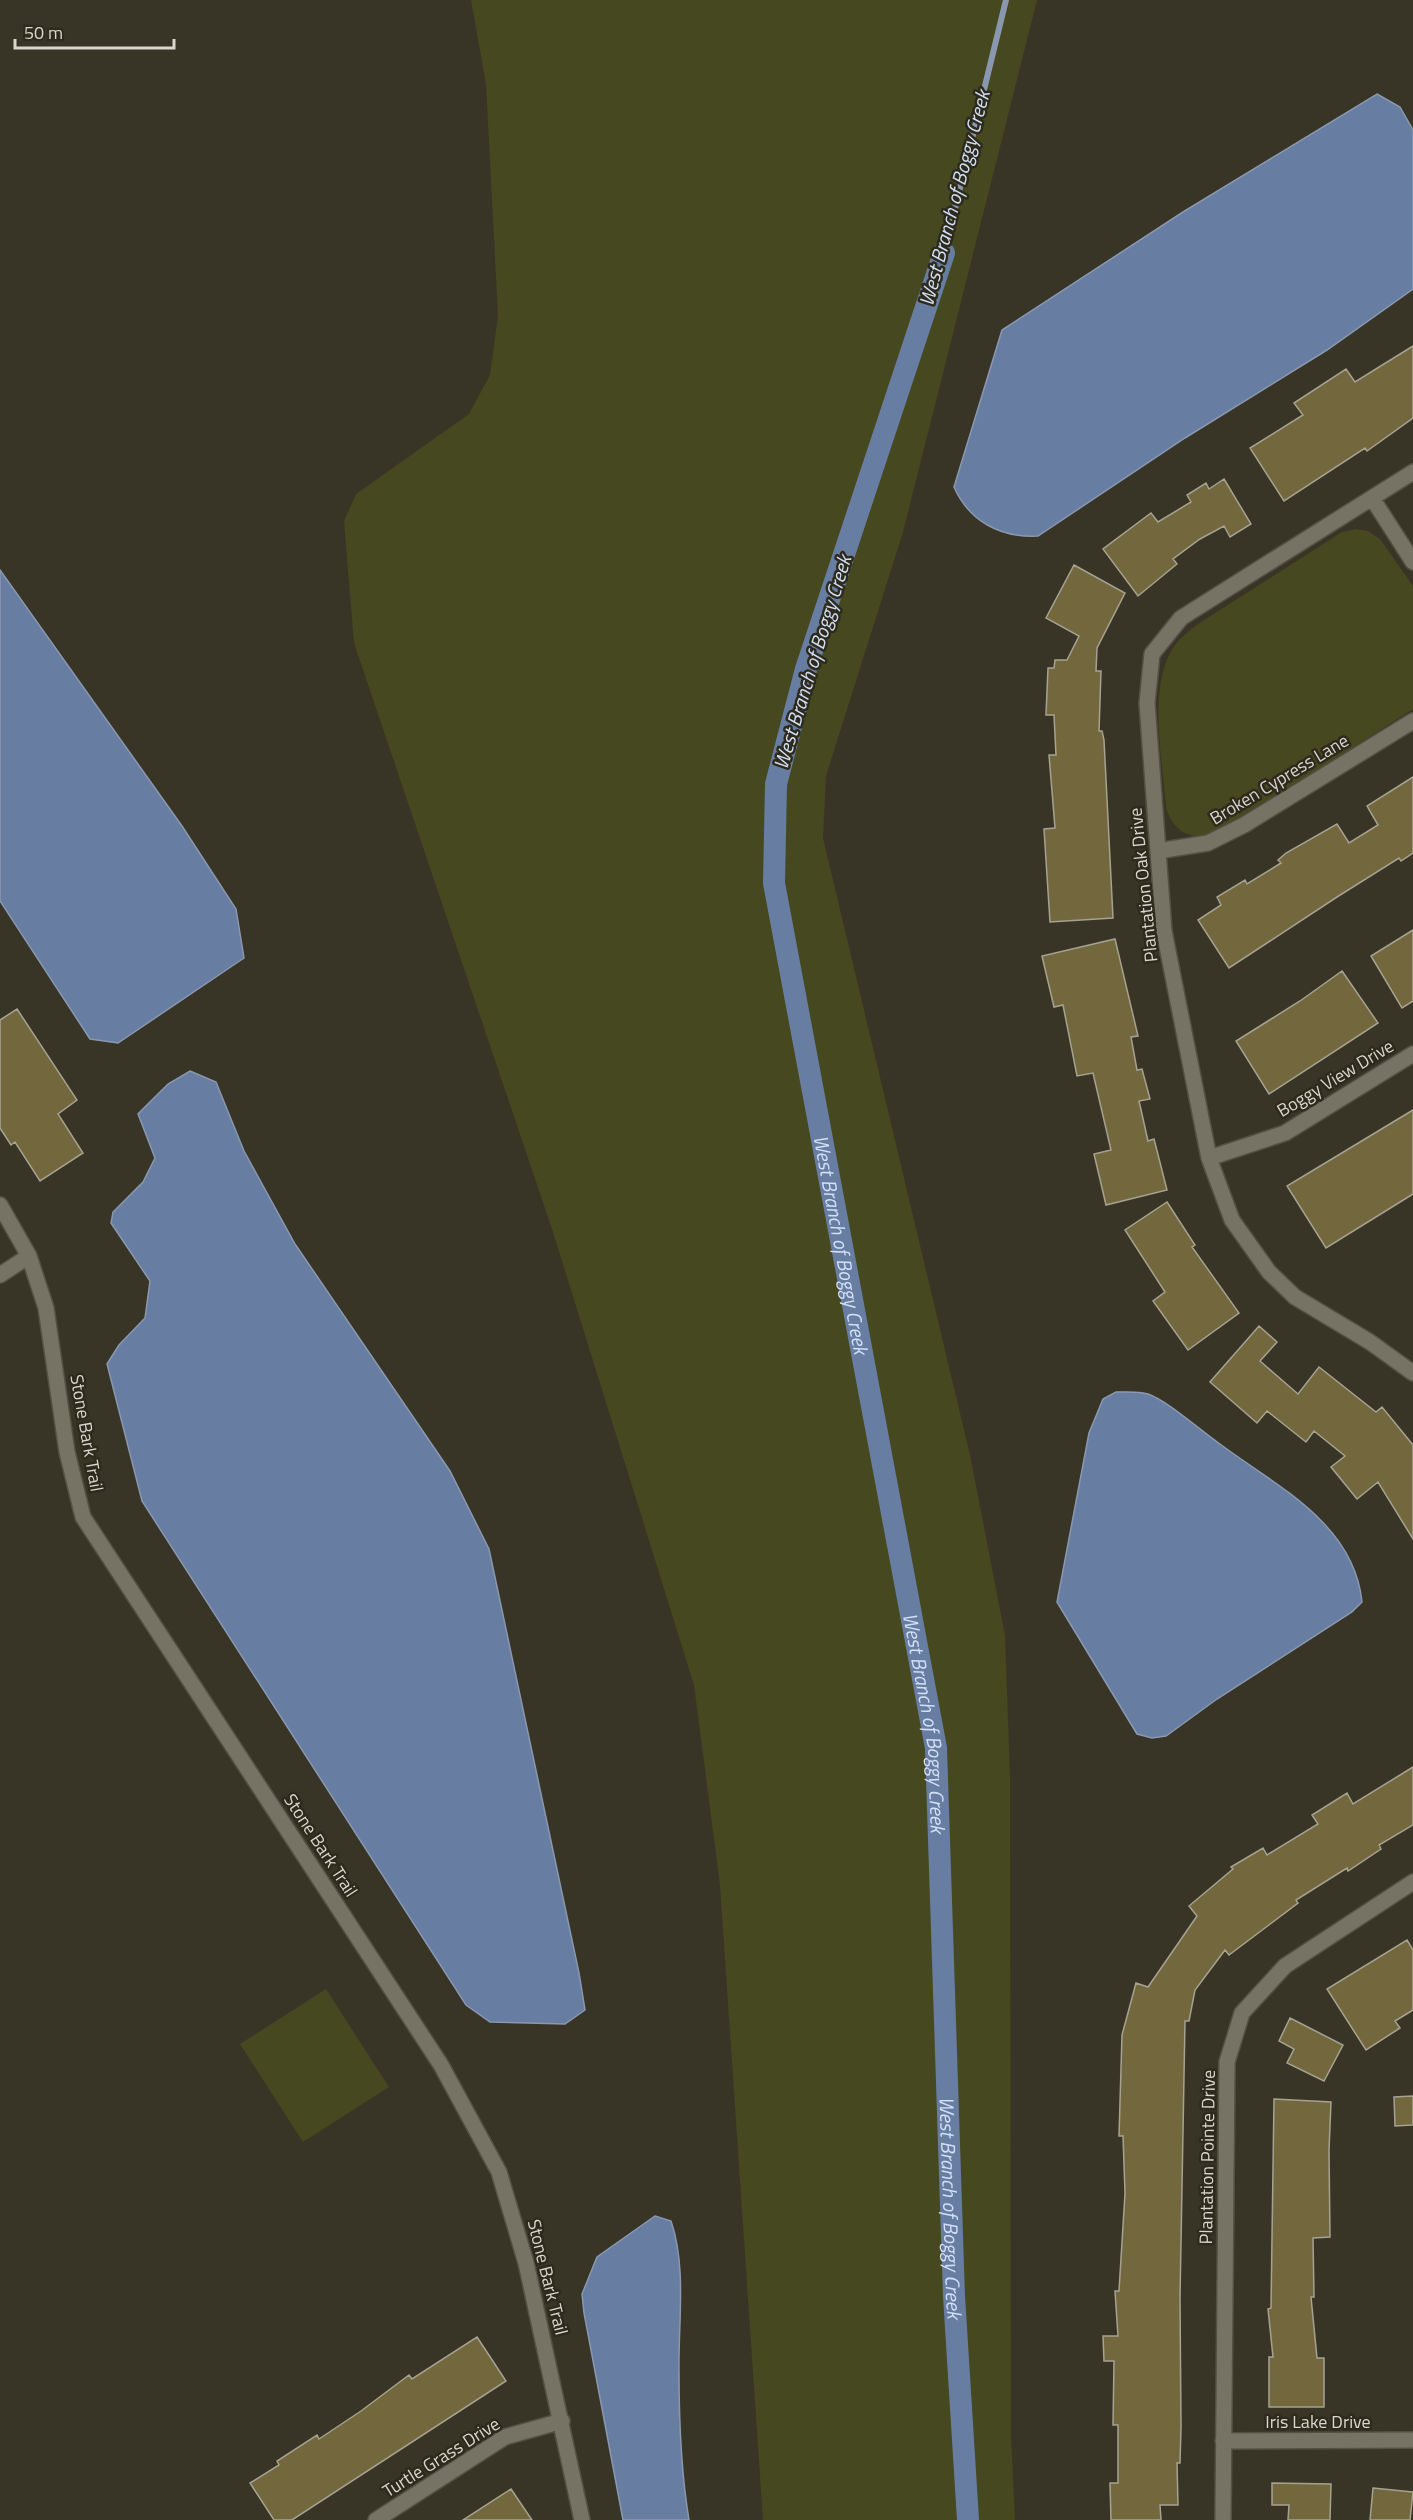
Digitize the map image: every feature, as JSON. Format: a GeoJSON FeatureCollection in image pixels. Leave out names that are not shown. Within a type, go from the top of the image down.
{"type":"FeatureCollection","features":[{"type":"Feature","properties":{"kind":"street","name":"Plantation Oak Drive"},"geometry":{"type":"LineString","coordinates":[[1413,472],[1181,618],[1152,654],[1147,703],[1164,931],[1209,1158],[1232,1221],[1269,1272],[1296,1297],[1370,1342],[1413,1373]]}},
{"type":"Feature","properties":{"kind":"street"},"geometry":{"type":"LineString","coordinates":[[1372,498],[1413,562]]}},
{"type":"Feature","properties":{"kind":"street","name":"Broken Cypress Lane"},"geometry":{"type":"LineString","coordinates":[[1158,851],[1208,843],[1244,825],[1413,721]]}},
{"type":"Feature","properties":{"kind":"street","name":"Boggy View Drive"},"geometry":{"type":"LineString","coordinates":[[1209,1158],[1285,1133],[1413,1053]]}},
{"type":"Feature","properties":{"kind":"street","name":"Stone Bark Trail"},"geometry":{"type":"LineString","coordinates":[[0,1206],[29,1256],[46,1308],[67,1452],[83,1517],[441,2065],[499,2172],[526,2263],[582,2520]]}},
{"type":"Feature","properties":{"kind":"street"},"geometry":{"type":"LineString","coordinates":[[0,1275],[29,1256]]}},
{"type":"Feature","properties":{"kind":"street","name":"Plantation Pointe Drive"},"geometry":{"type":"LineString","coordinates":[[1222,2520],[1227,2062],[1242,2013],[1285,1966],[1413,1882]]}},
{"type":"Feature","properties":{"kind":"street","name":"Turtle Grass Drive"},"geometry":{"type":"LineString","coordinates":[[376,2520],[505,2437],[562,2421]]}},
{"type":"Feature","properties":{"kind":"street","name":"Iris Lake Drive"},"geometry":{"type":"LineString","coordinates":[[1223,2441],[1413,2440]]}},
{"type":"Feature","properties":{"kind":"green space"},"geometry":{"type":"Polygon","coordinates":[[[471,0],[1037,0],[903,532],[826,776],[823,838],[970,1455],[1005,1635],[1010,1777],[1011,2436],[1015,2520],[763,2520],[720,1885],[694,1685],[552,1229],[354,643],[344,521],[356,494],[469,414],[490,375],[498,316],[486,84],[471,0]]]}},
{"type":"Feature","properties":{"kind":"green space"},"geometry":{"type":"Polygon","coordinates":[[[1355,529],[1368,531],[1380,539],[1413,586],[1413,709],[1222,831],[1195,836],[1181,831],[1170,818],[1166,808],[1160,749],[1160,687],[1171,651],[1201,622],[1342,532],[1355,529]]]}},
{"type":"Feature","properties":{"kind":"green space"},"geometry":{"type":"Polygon","coordinates":[[[326,1989],[389,2087],[303,2142],[240,2044],[326,1989]]]}},
{"type":"Feature","properties":{"kind":"water"},"geometry":{"type":"Polygon","coordinates":[[[1377,94],[1400,107],[1413,130],[1413,289],[1327,350],[1185,438],[1038,536],[1011,534],[987,525],[977,518],[960,499],[954,487],[1002,330],[1183,212],[1377,94]]]}},
{"type":"Feature","properties":{"kind":"water"},"geometry":{"type":"Polygon","coordinates":[[[0,570],[182,826],[236,909],[244,958],[118,1043],[90,1039],[0,901],[0,570]]]}},
{"type":"Feature","properties":{"kind":"water"},"geometry":{"type":"Polygon","coordinates":[[[190,1071],[216,1082],[244,1151],[295,1244],[450,1471],[489,1549],[585,2010],[565,2024],[490,2022],[466,2005],[142,1501],[107,1364],[119,1345],[145,1318],[150,1281],[111,1223],[113,1212],[143,1182],[155,1158],[138,1114],[168,1084],[190,1071]]]}},
{"type":"Feature","properties":{"kind":"water"},"geometry":{"type":"Polygon","coordinates":[[[1116,1392],[1144,1393],[1165,1403],[1309,1509],[1328,1528],[1344,1550],[1356,1574],[1362,1602],[1352,1612],[1217,1699],[1166,1736],[1152,1738],[1137,1734],[1057,1602],[1089,1433],[1103,1399],[1116,1392]]]}},
{"type":"Feature","properties":{"kind":"water"},"geometry":{"type":"Polygon","coordinates":[[[655,2216],[671,2221],[679,2258],[680,2428],[689,2520],[623,2520],[584,2313],[582,2294],[597,2257],[655,2216]]]}},
{"type":"Feature","properties":{"kind":"building"},"geometry":{"type":"Polygon","coordinates":[[[1413,346],[1413,418],[1367,451],[1365,448],[1284,501],[1250,448],[1303,415],[1294,403],[1346,369],[1355,382],[1413,346]]]}},
{"type":"Feature","properties":{"kind":"building"},"geometry":{"type":"Polygon","coordinates":[[[1224,479],[1251,524],[1230,537],[1224,526],[1200,539],[1173,559],[1177,564],[1138,596],[1103,549],[1151,513],[1158,522],[1191,502],[1187,495],[1206,483],[1209,489],[1224,479]]]}},
{"type":"Feature","properties":{"kind":"building"},"geometry":{"type":"Polygon","coordinates":[[[1074,565],[1125,593],[1097,648],[1096,671],[1101,671],[1099,731],[1102,731],[1104,740],[1113,918],[1050,922],[1044,829],[1055,828],[1049,755],[1056,755],[1054,715],[1046,715],[1048,668],[1054,668],[1055,660],[1067,660],[1079,636],[1046,618],[1074,565]]]}},
{"type":"Feature","properties":{"kind":"building"},"geometry":{"type":"Polygon","coordinates":[[[1413,777],[1413,853],[1401,861],[1399,858],[1229,968],[1198,920],[1221,905],[1217,897],[1245,880],[1247,884],[1281,863],[1278,860],[1286,853],[1337,824],[1349,843],[1378,825],[1367,806],[1413,777]]]}},
{"type":"Feature","properties":{"kind":"building"},"geometry":{"type":"Polygon","coordinates":[[[1413,930],[1413,1001],[1402,1008],[1371,956],[1413,930]]]}},
{"type":"Feature","properties":{"kind":"building"},"geometry":{"type":"Polygon","coordinates":[[[1115,939],[1138,1036],[1131,1037],[1137,1070],[1142,1069],[1150,1099],[1139,1101],[1148,1141],[1154,1139],[1167,1190],[1106,1205],[1094,1154],[1111,1150],[1093,1073],[1077,1076],[1063,1005],[1054,1007],[1042,956],[1115,939]]]}},
{"type":"Feature","properties":{"kind":"building"},"geometry":{"type":"Polygon","coordinates":[[[1342,971],[1378,1023],[1269,1094],[1236,1041],[1300,1001],[1342,971]]]}},
{"type":"Feature","properties":{"kind":"building"},"geometry":{"type":"Polygon","coordinates":[[[17,1009],[77,1100],[58,1114],[83,1153],[40,1181],[15,1142],[11,1145],[0,1128],[0,1020],[17,1009]]]}},
{"type":"Feature","properties":{"kind":"building"},"geometry":{"type":"Polygon","coordinates":[[[1413,1110],[1413,1194],[1326,1248],[1287,1186],[1413,1110]]]}},
{"type":"Feature","properties":{"kind":"building"},"geometry":{"type":"Polygon","coordinates":[[[1167,1202],[1195,1245],[1192,1247],[1239,1313],[1188,1350],[1153,1301],[1165,1292],[1125,1230],[1167,1202]]]}},
{"type":"Feature","properties":{"kind":"building"},"geometry":{"type":"Polygon","coordinates":[[[1259,1326],[1277,1342],[1260,1361],[1298,1394],[1319,1367],[1376,1412],[1382,1407],[1413,1445],[1413,1539],[1378,1482],[1357,1499],[1331,1467],[1345,1456],[1314,1431],[1306,1442],[1267,1411],[1257,1423],[1210,1382],[1259,1326]]]}},
{"type":"Feature","properties":{"kind":"building"},"geometry":{"type":"Polygon","coordinates":[[[1413,1767],[1413,1825],[1379,1845],[1381,1849],[1348,1871],[1347,1868],[1296,1900],[1298,1903],[1229,1955],[1225,1950],[1195,1990],[1189,2021],[1185,2021],[1180,2298],[1181,2427],[1180,2463],[1177,2463],[1178,2505],[1160,2505],[1161,2520],[1111,2520],[1110,2483],[1118,2483],[1118,2425],[1113,2425],[1114,2361],[1104,2361],[1103,2336],[1118,2336],[1115,2291],[1119,2291],[1125,2193],[1123,2136],[1119,2136],[1122,2035],[1136,1983],[1148,1987],[1197,1916],[1189,1906],[1233,1869],[1231,1867],[1263,1848],[1267,1855],[1318,1824],[1312,1815],[1347,1793],[1353,1804],[1413,1767]]]}},
{"type":"Feature","properties":{"kind":"building"},"geometry":{"type":"Polygon","coordinates":[[[1407,1940],[1413,1950],[1413,2010],[1395,2021],[1400,2028],[1366,2050],[1327,1989],[1407,1940]]]}},
{"type":"Feature","properties":{"kind":"building"},"geometry":{"type":"Polygon","coordinates":[[[1290,2018],[1343,2045],[1324,2081],[1287,2063],[1294,2049],[1279,2041],[1290,2018]]]}},
{"type":"Feature","properties":{"kind":"building"},"geometry":{"type":"Polygon","coordinates":[[[1413,2096],[1413,2125],[1395,2126],[1394,2097],[1413,2096]]]}},
{"type":"Feature","properties":{"kind":"building"},"geometry":{"type":"Polygon","coordinates":[[[1274,2099],[1331,2102],[1330,2237],[1313,2238],[1314,2297],[1311,2297],[1317,2358],[1324,2358],[1324,2407],[1269,2407],[1269,2357],[1273,2357],[1268,2309],[1271,2308],[1274,2099]]]}},
{"type":"Feature","properties":{"kind":"building"},"geometry":{"type":"Polygon","coordinates":[[[477,2337],[506,2381],[292,2520],[274,2520],[250,2483],[279,2465],[277,2461],[317,2435],[319,2439],[409,2375],[412,2379],[477,2337]]]}},
{"type":"Feature","properties":{"kind":"building"},"geometry":{"type":"Polygon","coordinates":[[[1272,2483],[1331,2484],[1330,2520],[1288,2520],[1289,2505],[1272,2505],[1272,2483]]]}},
{"type":"Feature","properties":{"kind":"building"},"geometry":{"type":"Polygon","coordinates":[[[1373,2488],[1413,2492],[1410,2520],[1370,2520],[1373,2488]]]}},
{"type":"Feature","properties":{"kind":"building"},"geometry":{"type":"Polygon","coordinates":[[[511,2489],[532,2520],[463,2520],[511,2489]]]}},
{"type":"Feature","properties":{"kind":"waterway","name":"West Branch of Boggy Creek"},"geometry":{"type":"LineString","coordinates":[[944,253],[1006,0]]}},
{"type":"Feature","properties":{"kind":"waterway","name":"West Branch of Boggy Creek"},"geometry":{"type":"LineString","coordinates":[[944,253],[806,669],[776,784],[774,883],[936,1748],[954,2296],[968,2520]]}}]}
